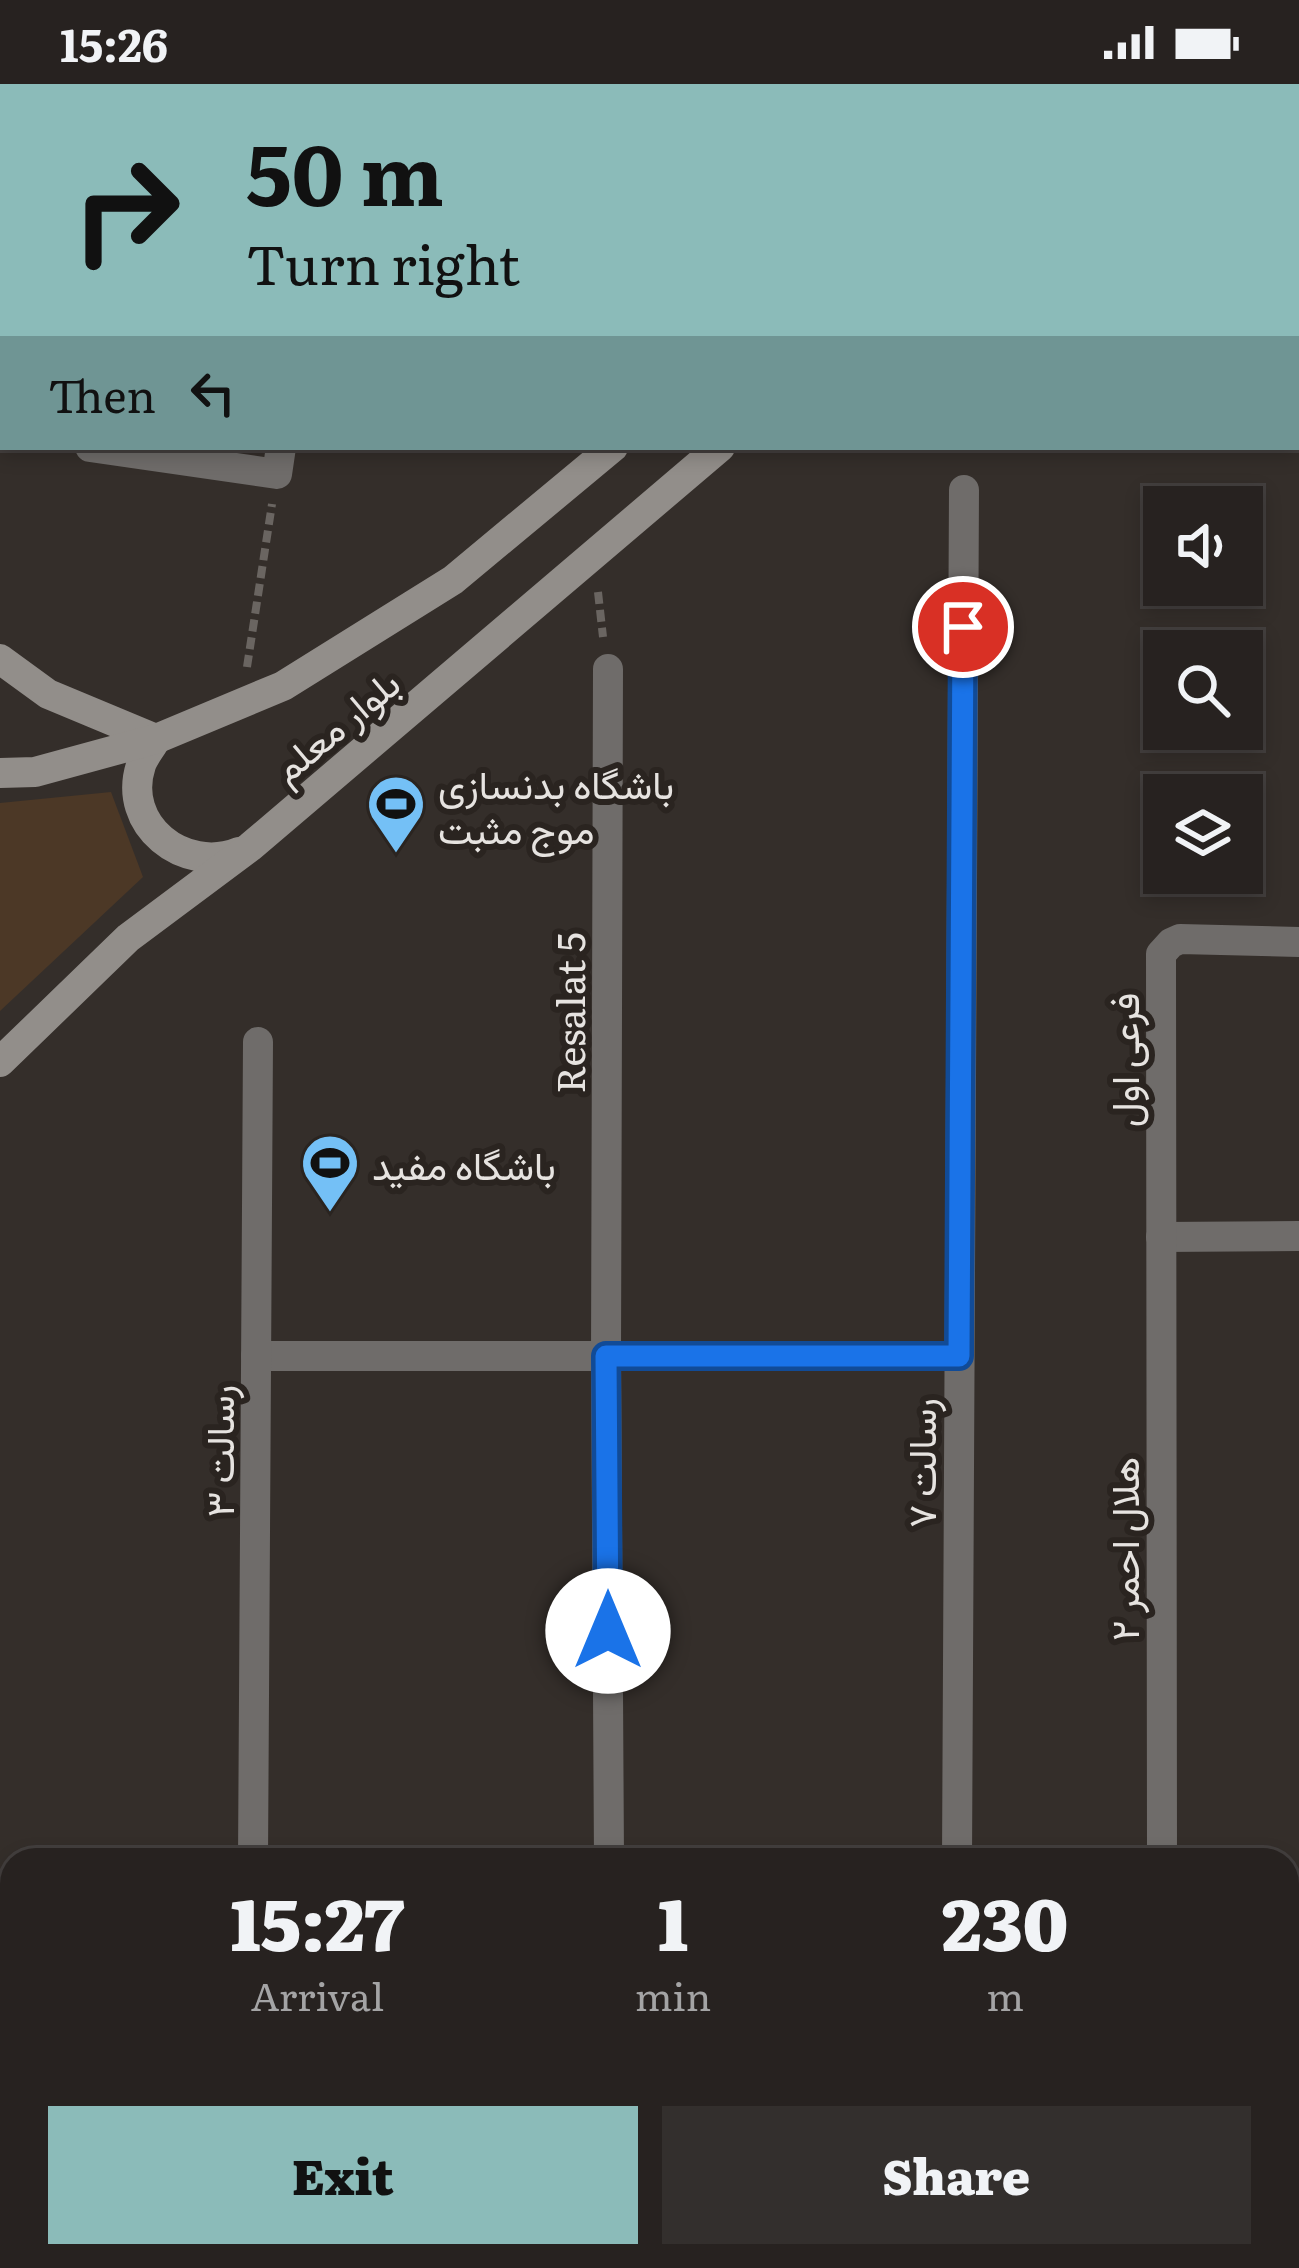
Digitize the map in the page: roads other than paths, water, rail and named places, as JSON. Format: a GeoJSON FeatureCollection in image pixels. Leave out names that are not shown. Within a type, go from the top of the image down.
{"type":"FeatureCollection","features":[{"type":"Feature","properties":{"kind":"main road","name":"بلوار معلم"},"geometry":{"type":"LineString","coordinates":[[0,773],[34,772],[156,740],[284,686],[453,580],[610,450]]}},
{"type":"Feature","properties":{"kind":"main road","name":"بلوار معلم"},"geometry":{"type":"LineString","coordinates":[[0,1062],[128,938],[250,847],[716,450]]}},
{"type":"Feature","properties":{"kind":"main road"},"geometry":{"type":"LineString","coordinates":[[0,658],[48,694],[156,740],[141,765],[138,795],[147,823],[166,845],[193,858],[223,858],[250,847]]}},
{"type":"Feature","properties":{"kind":"street"},"geometry":{"type":"LineString","coordinates":[[131,450],[279,461]]}},
{"type":"Feature","properties":{"kind":"street","name":"رسالت ۷"},"geometry":{"type":"LineString","coordinates":[[957,1848],[964,490]]}},
{"type":"Feature","properties":{"kind":"street","name":"Resalat 5"},"geometry":{"type":"LineString","coordinates":[[608,669],[609,1848]]}},
{"type":"Feature","properties":{"kind":"street","name":"فرعی اول"},"geometry":{"type":"LineString","coordinates":[[1161,1237],[1160,954],[1180,939],[1299,941]]}},
{"type":"Feature","properties":{"kind":"street","name":"رسالت ۳"},"geometry":{"type":"LineString","coordinates":[[253,1848],[258,1042]]}},
{"type":"Feature","properties":{"kind":"street"},"geometry":{"type":"LineString","coordinates":[[1161,1237],[1299,1236]]}},
{"type":"Feature","properties":{"kind":"street","name":"هلال احمر ۲"},"geometry":{"type":"LineString","coordinates":[[1161,1237],[1162,1848]]}},
{"type":"Feature","properties":{"kind":"street"},"geometry":{"type":"LineString","coordinates":[[256,1356],[959,1356]]}},
{"type":"Feature","properties":{"kind":"place","name":"باشگاه بدنسازی موج مثبت"},"geometry":{"type":"Point","coordinates":[396,855]}},
{"type":"Feature","properties":{"kind":"place","name":"باشگاه مفید"},"geometry":{"type":"Point","coordinates":[330,1214]}}]}
